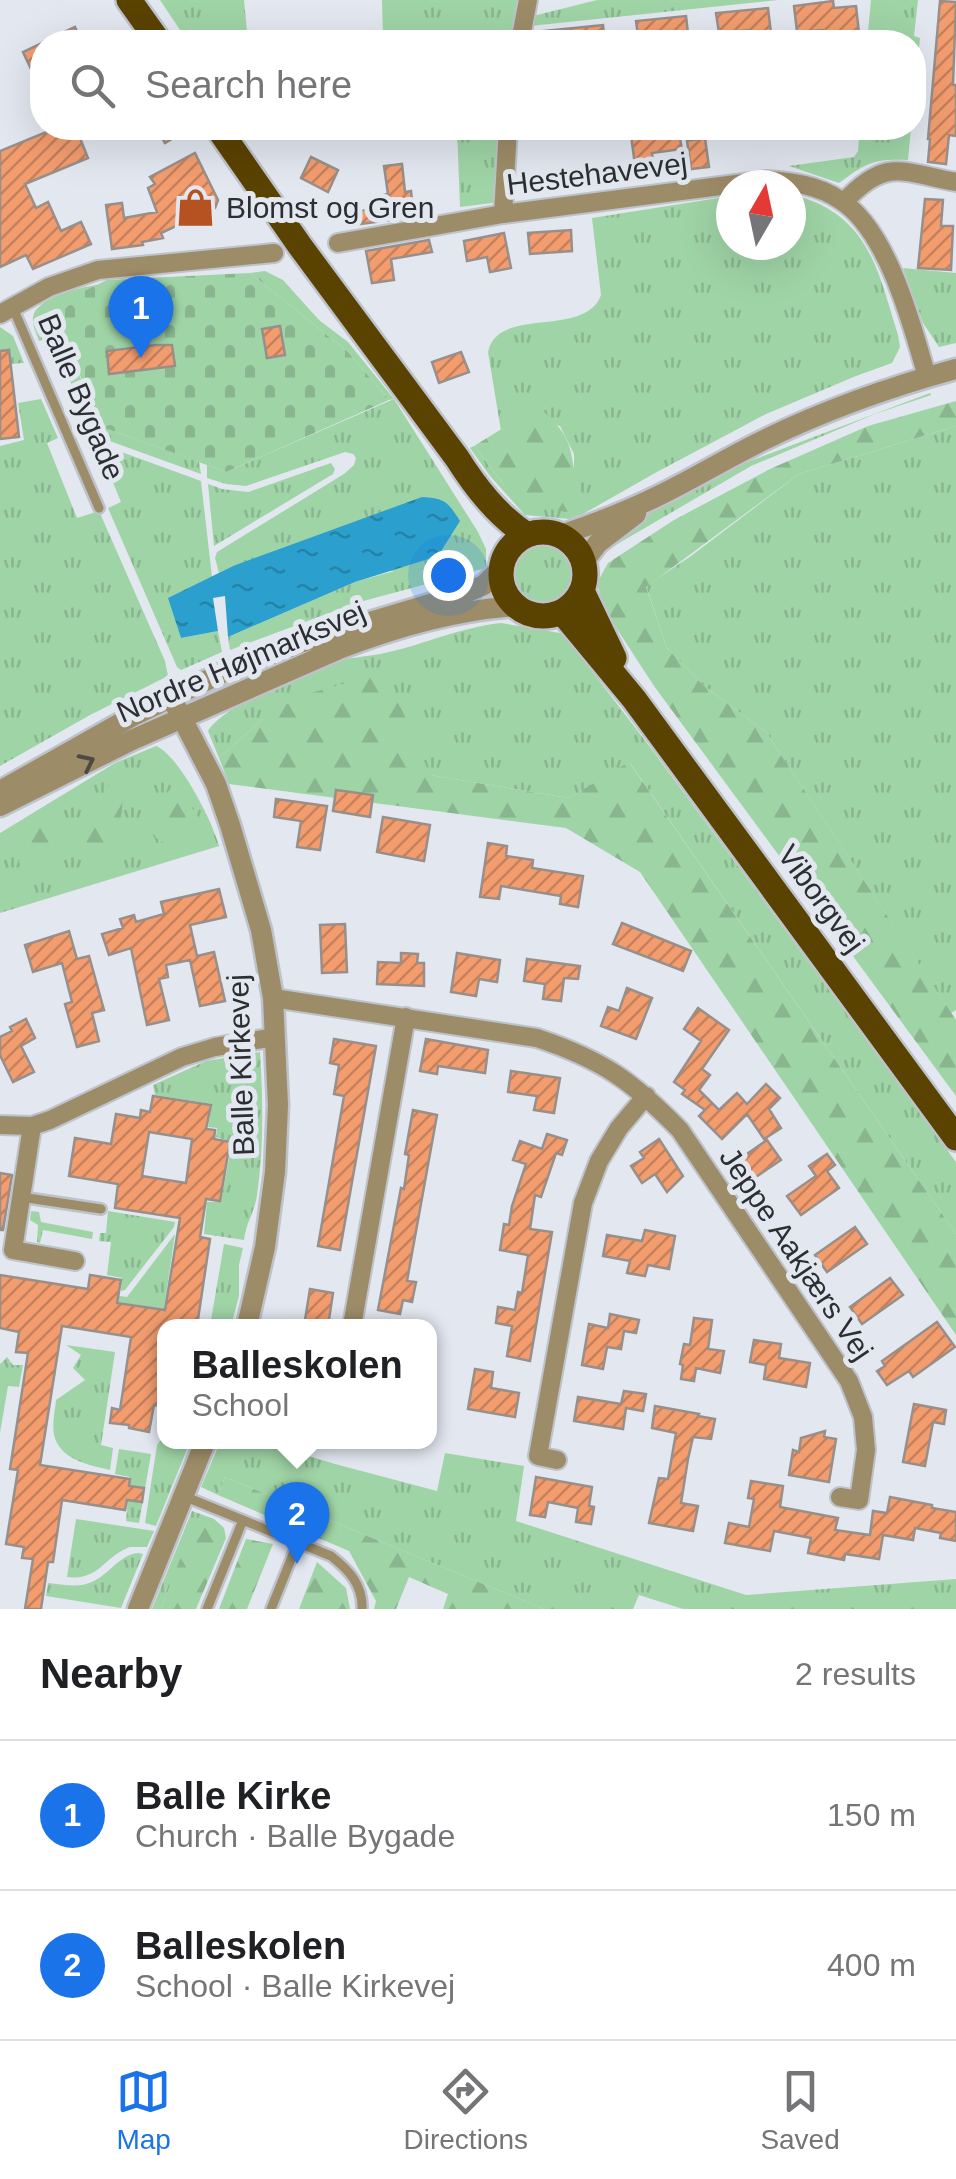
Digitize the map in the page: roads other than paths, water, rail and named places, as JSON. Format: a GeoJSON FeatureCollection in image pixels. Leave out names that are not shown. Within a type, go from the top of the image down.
{"type":"FeatureCollection","features":[{"type":"Feature","properties":{"kind":"main road"},"geometry":{"type":"LineString","coordinates":[[130,0],[151,30]]}},
{"type":"Feature","properties":{"kind":"main road"},"geometry":{"type":"LineString","coordinates":[[226,140],[475,487],[508,523],[527,535]]}},
{"type":"Feature","properties":{"kind":"main road"},"geometry":{"type":"LineString","coordinates":[[475,487],[496,538],[504,589],[516,606],[540,616],[562,612],[582,591],[586,576],[584,561],[571,542],[546,532],[527,535],[509,549],[502,566]]}},
{"type":"Feature","properties":{"kind":"main road","name":"Viborgvej"},"geometry":{"type":"LineString","coordinates":[[582,591],[634,699]]}},
{"type":"Feature","properties":{"kind":"main road","name":"Viborgvej"},"geometry":{"type":"LineString","coordinates":[[562,612],[634,699],[956,1138]]}},
{"type":"Feature","properties":{"kind":"street"},"geometry":{"type":"LineString","coordinates":[[522,30],[528,0]]}},
{"type":"Feature","properties":{"kind":"street"},"geometry":{"type":"LineString","coordinates":[[504,214],[507,140]]}},
{"type":"Feature","properties":{"kind":"street"},"geometry":{"type":"LineString","coordinates":[[844,202],[863,181],[880,172],[896,171],[956,182]]}},
{"type":"Feature","properties":{"kind":"street","name":"Hestehavevej"},"geometry":{"type":"LineString","coordinates":[[338,243],[504,214],[767,180],[794,182],[844,202],[871,231],[886,258],[927,377]]}},
{"type":"Feature","properties":{"kind":"street","name":"Balle Bygade"},"geometry":{"type":"LineString","coordinates":[[6,311],[49,286],[98,270],[274,253]]}},
{"type":"Feature","properties":{"kind":"street"},"geometry":{"type":"LineString","coordinates":[[560,536],[661,495],[809,419],[956,370]]}},
{"type":"Feature","properties":{"kind":"street"},"geometry":{"type":"LineString","coordinates":[[584,561],[598,543],[661,495]]}},
{"type":"Feature","properties":{"kind":"street","name":"Nordre Højmarksvej"},"geometry":{"type":"LineString","coordinates":[[0,791],[76,746],[226,671],[303,642],[463,594],[484,585],[502,566]]}},
{"type":"Feature","properties":{"kind":"street","name":"Nordre Højmarksvej"},"geometry":{"type":"LineString","coordinates":[[0,806],[117,748],[339,648],[452,614],[516,606]]}},
{"type":"Feature","properties":{"kind":"street","name":"Balle Kirkevej"},"geometry":{"type":"LineString","coordinates":[[171,697],[216,784],[230,824],[261,930],[273,998],[278,1106],[275,1172],[265,1247],[249,1319]]}},
{"type":"Feature","properties":{"kind":"street","name":"Jeppe Aakjærs Vej"},"geometry":{"type":"LineString","coordinates":[[273,998],[537,1038],[578,1052],[612,1070],[646,1096],[680,1130],[850,1381],[863,1417],[866,1450],[859,1500],[840,1497]]}},
{"type":"Feature","properties":{"kind":"street"},"geometry":{"type":"LineString","coordinates":[[353,1319],[406,1016]]}},
{"type":"Feature","properties":{"kind":"street"},"geometry":{"type":"LineString","coordinates":[[0,1125],[32,1126],[182,1058],[216,1047],[275,1037]]}},
{"type":"Feature","properties":{"kind":"street"},"geometry":{"type":"LineString","coordinates":[[557,1460],[538,1456],[583,1203],[619,1128],[646,1096]]}},
{"type":"Feature","properties":{"kind":"street"},"geometry":{"type":"LineString","coordinates":[[32,1126],[13,1250],[75,1260]]}},
{"type":"Feature","properties":{"kind":"street"},"geometry":{"type":"LineString","coordinates":[[138,1609],[203,1449]]}},
{"type":"Feature","properties":{"kind":"lane","name":"Balle Bygade"},"geometry":{"type":"LineString","coordinates":[[6,311],[98,508]]}},
{"type":"Feature","properties":{"kind":"lane"},"geometry":{"type":"LineString","coordinates":[[21,1197],[101,1209]]}},
{"type":"Feature","properties":{"kind":"lane"},"geometry":{"type":"LineString","coordinates":[[183,1496],[331,1556],[346,1567],[358,1585],[362,1609]]}},
{"type":"Feature","properties":{"kind":"lane"},"geometry":{"type":"LineString","coordinates":[[208,1609],[243,1520]]}},
{"type":"Feature","properties":{"kind":"lane"},"geometry":{"type":"LineString","coordinates":[[271,1609],[298,1542]]}},
{"type":"Feature","properties":{"kind":"water"},"geometry":{"type":"Polygon","coordinates":[[[422,497],[445,502],[460,521],[438,556],[355,582],[228,637],[225,596],[213,598],[218,631],[181,638],[168,598],[233,566],[422,497]]]}},
{"type":"Feature","properties":{"kind":"place","name":"Blomst og Gren"},"geometry":{"type":"Point","coordinates":[196,208]}},
{"type":"Feature","properties":{"kind":"place","name":"Balle Kirke"},"geometry":{"type":"Point","coordinates":[141,358]}},
{"type":"Feature","properties":{"kind":"place","name":"Balleskolen"},"geometry":{"type":"Point","coordinates":[297,1564]}}]}
